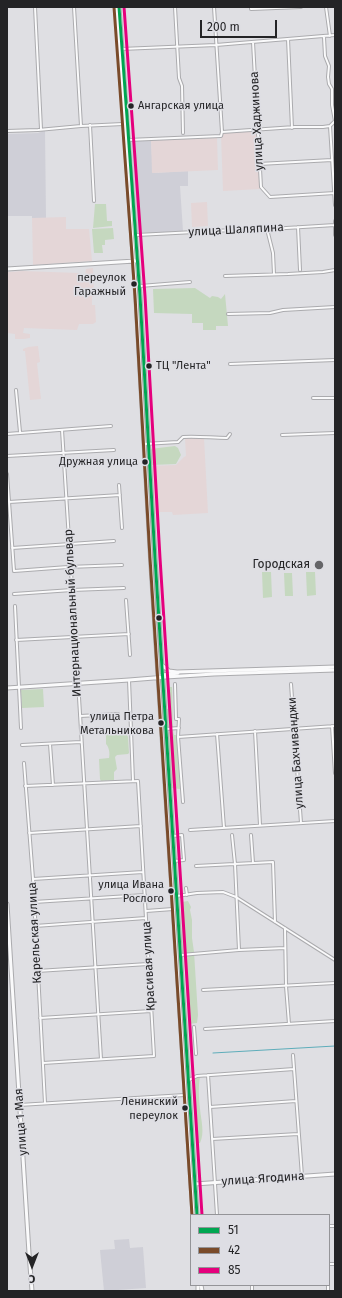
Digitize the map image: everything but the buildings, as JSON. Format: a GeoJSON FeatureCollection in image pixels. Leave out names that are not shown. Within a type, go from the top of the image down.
{"type":"FeatureCollection","features":[{"type":"Feature","properties":{"kind":"main road"},"geometry":{"type":"LineString","coordinates":[[118,7],[135,261],[139,286],[146,388],[146,444],[157,652],[160,672],[165,675],[335,670]]}},
{"type":"Feature","properties":{"kind":"main road"},"geometry":{"type":"LineString","coordinates":[[125,124],[128,140],[142,386],[162,665],[165,675],[174,909],[197,1214]]}},
{"type":"Feature","properties":{"kind":"main road"},"geometry":{"type":"LineString","coordinates":[[7,269],[135,261]]}},
{"type":"Feature","properties":{"kind":"main road"},"geometry":{"type":"LineString","coordinates":[[162,665],[165,675],[166,729],[189,1080],[188,1094],[194,1184],[194,1214]]}},
{"type":"Feature","properties":{"kind":"main road"},"geometry":{"type":"LineString","coordinates":[[165,675],[177,672],[234,669],[335,667]]}},
{"type":"Feature","properties":{"kind":"main road"},"geometry":{"type":"LineString","coordinates":[[232,673],[234,669]]}},
{"type":"Feature","properties":{"kind":"main road"},"geometry":{"type":"LineString","coordinates":[[7,688],[129,680],[206,671]]}},
{"type":"Feature","properties":{"kind":"main road","name":"улица 1 Мая"},"geometry":{"type":"LineString","coordinates":[[7,904],[32,1291]]}},
{"type":"Feature","properties":{"kind":"main road","name":"улица Ягодина"},"geometry":{"type":"LineString","coordinates":[[194,1184],[335,1174]]}},
{"type":"Feature","properties":{"kind":"main road"},"geometry":{"type":"LineString","coordinates":[[195,1177],[202,1184],[196,1192]]}},
{"type":"Feature","properties":{"kind":"street"},"geometry":{"type":"LineString","coordinates":[[35,7],[41,129]]}},
{"type":"Feature","properties":{"kind":"street"},"geometry":{"type":"LineString","coordinates":[[74,7],[81,126]]}},
{"type":"Feature","properties":{"kind":"street"},"geometry":{"type":"LineString","coordinates":[[175,7],[179,78],[182,86],[183,133]]}},
{"type":"Feature","properties":{"kind":"street"},"geometry":{"type":"LineString","coordinates":[[128,140],[221,136],[222,132],[214,7]]}},
{"type":"Feature","properties":{"kind":"street"},"geometry":{"type":"LineString","coordinates":[[251,7],[251,9],[262,9],[301,7]]}},
{"type":"Feature","properties":{"kind":"street"},"geometry":{"type":"LineString","coordinates":[[326,7],[330,36]]}},
{"type":"Feature","properties":{"kind":"street"},"geometry":{"type":"LineString","coordinates":[[121,49],[216,45],[335,35]]}},
{"type":"Feature","properties":{"kind":"street"},"geometry":{"type":"LineString","coordinates":[[222,132],[330,126],[335,121],[332,104],[332,89],[328,77],[328,66],[325,56],[324,37]]}},
{"type":"Feature","properties":{"kind":"street"},"geometry":{"type":"LineString","coordinates":[[288,39],[292,128]]}},
{"type":"Feature","properties":{"kind":"street","name":"улица Хаджинова"},"geometry":{"type":"LineString","coordinates":[[253,42],[261,187],[270,197],[335,193]]}},
{"type":"Feature","properties":{"kind":"street"},"geometry":{"type":"LineString","coordinates":[[7,131],[125,124]]}},
{"type":"Feature","properties":{"kind":"street"},"geometry":{"type":"LineString","coordinates":[[90,126],[94,202]]}},
{"type":"Feature","properties":{"kind":"street"},"geometry":{"type":"LineString","coordinates":[[330,126],[335,205]]}},
{"type":"Feature","properties":{"kind":"street"},"geometry":{"type":"LineString","coordinates":[[259,164],[333,158]]}},
{"type":"Feature","properties":{"kind":"street"},"geometry":{"type":"LineString","coordinates":[[335,221],[335,235]]}},
{"type":"Feature","properties":{"kind":"street","name":"улица Шаляпина"},"geometry":{"type":"LineString","coordinates":[[137,235],[228,230],[242,231],[335,225]]}},
{"type":"Feature","properties":{"kind":"street"},"geometry":{"type":"LineString","coordinates":[[298,227],[300,270]]}},
{"type":"Feature","properties":{"kind":"street"},"geometry":{"type":"LineString","coordinates":[[269,229],[268,232],[273,253],[274,274]]}},
{"type":"Feature","properties":{"kind":"street"},"geometry":{"type":"LineString","coordinates":[[226,276],[323,272],[335,270]]}},
{"type":"Feature","properties":{"kind":"street"},"geometry":{"type":"LineString","coordinates":[[139,286],[190,282]]}},
{"type":"Feature","properties":{"kind":"street"},"geometry":{"type":"LineString","coordinates":[[228,314],[270,313],[283,310],[335,308]]}},
{"type":"Feature","properties":{"kind":"street"},"geometry":{"type":"LineString","coordinates":[[230,364],[335,360]]}},
{"type":"Feature","properties":{"kind":"street"},"geometry":{"type":"LineString","coordinates":[[16,390],[20,432]]}},
{"type":"Feature","properties":{"kind":"street"},"geometry":{"type":"LineString","coordinates":[[313,398],[335,398]]}},
{"type":"Feature","properties":{"kind":"street"},"geometry":{"type":"LineString","coordinates":[[7,434],[111,426]]}},
{"type":"Feature","properties":{"kind":"street","name":"Интернациональный бульвар"},"geometry":{"type":"LineString","coordinates":[[62,430],[101,1059]]}},
{"type":"Feature","properties":{"kind":"street"},"geometry":{"type":"LineString","coordinates":[[282,435],[335,433]]}},
{"type":"Feature","properties":{"kind":"street"},"geometry":{"type":"LineString","coordinates":[[146,444],[178,442],[183,437],[206,436],[210,438],[227,438],[230,434]]}},
{"type":"Feature","properties":{"kind":"street"},"geometry":{"type":"LineString","coordinates":[[7,456],[114,450]]}},
{"type":"Feature","properties":{"kind":"street"},"geometry":{"type":"LineString","coordinates":[[7,474],[14,571],[122,565]]}},
{"type":"Feature","properties":{"kind":"street"},"geometry":{"type":"LineString","coordinates":[[119,485],[122,528]]}},
{"type":"Feature","properties":{"kind":"street"},"geometry":{"type":"LineString","coordinates":[[9,502],[120,495]]}},
{"type":"Feature","properties":{"kind":"street"},"geometry":{"type":"LineString","coordinates":[[12,548],[114,541]]}},
{"type":"Feature","properties":{"kind":"street"},"geometry":{"type":"LineString","coordinates":[[14,594],[124,588]]}},
{"type":"Feature","properties":{"kind":"street"},"geometry":{"type":"LineString","coordinates":[[126,600],[130,655]]}},
{"type":"Feature","properties":{"kind":"street"},"geometry":{"type":"LineString","coordinates":[[15,606],[21,728]]}},
{"type":"Feature","properties":{"kind":"street"},"geometry":{"type":"LineString","coordinates":[[16,640],[128,634]]}},
{"type":"Feature","properties":{"kind":"street"},"geometry":{"type":"LineString","coordinates":[[25,786],[133,781],[129,680]]}},
{"type":"Feature","properties":{"kind":"street"},"geometry":{"type":"LineString","coordinates":[[174,684],[176,720],[179,719],[178,736],[183,802]]}},
{"type":"Feature","properties":{"kind":"street","name":"улица Бахчиванджи"},"geometry":{"type":"LineString","coordinates":[[290,684],[301,823]]}},
{"type":"Feature","properties":{"kind":"street"},"geometry":{"type":"LineString","coordinates":[[80,716],[118,714]]}},
{"type":"Feature","properties":{"kind":"street"},"geometry":{"type":"LineString","coordinates":[[178,736],[334,726],[335,773]]}},
{"type":"Feature","properties":{"kind":"street"},"geometry":{"type":"LineString","coordinates":[[166,729],[179,728]]}},
{"type":"Feature","properties":{"kind":"street"},"geometry":{"type":"LineString","coordinates":[[255,731],[260,825]]}},
{"type":"Feature","properties":{"kind":"street"},"geometry":{"type":"LineString","coordinates":[[217,734],[224,828]]}},
{"type":"Feature","properties":{"kind":"street"},"geometry":{"type":"LineString","coordinates":[[22,745],[81,742]]}},
{"type":"Feature","properties":{"kind":"street"},"geometry":{"type":"LineString","coordinates":[[50,744],[53,784]]}},
{"type":"Feature","properties":{"kind":"street","name":"Карельская улица"},"geometry":{"type":"LineString","coordinates":[[24,763],[33,879],[45,1103]]}},
{"type":"Feature","properties":{"kind":"street","name":"Красивая улица"},"geometry":{"type":"LineString","coordinates":[[101,1059],[154,1056],[138,781],[133,781]]}},
{"type":"Feature","properties":{"kind":"street"},"geometry":{"type":"LineString","coordinates":[[190,830],[335,821]]}},
{"type":"Feature","properties":{"kind":"street"},"geometry":{"type":"LineString","coordinates":[[29,833],[141,826]]}},
{"type":"Feature","properties":{"kind":"street"},"geometry":{"type":"LineString","coordinates":[[173,836],[182,835],[184,860],[174,861]]}},
{"type":"Feature","properties":{"kind":"street"},"geometry":{"type":"LineString","coordinates":[[232,835],[235,864],[239,950]]}},
{"type":"Feature","properties":{"kind":"street"},"geometry":{"type":"LineString","coordinates":[[251,835],[253,863]]}},
{"type":"Feature","properties":{"kind":"street"},"geometry":{"type":"LineString","coordinates":[[196,866],[272,862],[275,922]]}},
{"type":"Feature","properties":{"kind":"street"},"geometry":{"type":"LineString","coordinates":[[33,879],[143,872]]}},
{"type":"Feature","properties":{"kind":"street"},"geometry":{"type":"LineString","coordinates":[[186,888],[187,895]]}},
{"type":"Feature","properties":{"kind":"street"},"geometry":{"type":"LineString","coordinates":[[177,896],[197,892],[223,892],[236,897],[335,960]]}},
{"type":"Feature","properties":{"kind":"street"},"geometry":{"type":"LineString","coordinates":[[34,902],[145,895]]}},
{"type":"Feature","properties":{"kind":"street"},"geometry":{"type":"LineString","coordinates":[[146,911],[174,909]]}},
{"type":"Feature","properties":{"kind":"street"},"geometry":{"type":"LineString","coordinates":[[35,926],[146,918]]}},
{"type":"Feature","properties":{"kind":"street"},"geometry":{"type":"LineString","coordinates":[[285,928],[286,986],[289,1024]]}},
{"type":"Feature","properties":{"kind":"street"},"geometry":{"type":"LineString","coordinates":[[181,955],[285,948]]}},
{"type":"Feature","properties":{"kind":"street"},"geometry":{"type":"LineString","coordinates":[[37,971],[148,964]]}},
{"type":"Feature","properties":{"kind":"street"},"geometry":{"type":"LineString","coordinates":[[203,990],[335,983]]}},
{"type":"Feature","properties":{"kind":"street"},"geometry":{"type":"LineString","coordinates":[[40,1018],[151,1010]]}},
{"type":"Feature","properties":{"kind":"street"},"geometry":{"type":"LineString","coordinates":[[205,1029],[335,1021]]}},
{"type":"Feature","properties":{"kind":"street"},"geometry":{"type":"LineString","coordinates":[[194,1027],[196,1054]]}},
{"type":"Feature","properties":{"kind":"street"},"geometry":{"type":"LineString","coordinates":[[293,1055],[302,1176]]}},
{"type":"Feature","properties":{"kind":"street"},"geometry":{"type":"LineString","coordinates":[[43,1063],[101,1059]]}},
{"type":"Feature","properties":{"kind":"street"},"geometry":{"type":"LineString","coordinates":[[189,1080],[197,1076],[294,1069]]}},
{"type":"Feature","properties":{"kind":"street"},"geometry":{"type":"LineString","coordinates":[[208,1075],[217,1214]]}},
{"type":"Feature","properties":{"kind":"street"},"geometry":{"type":"LineString","coordinates":[[20,1105],[188,1094]]}},
{"type":"Feature","properties":{"kind":"street"},"geometry":{"type":"LineString","coordinates":[[210,1107],[296,1102]]}},
{"type":"Feature","properties":{"kind":"street"},"geometry":{"type":"LineString","coordinates":[[211,1140],[298,1134]]}},
{"type":"Feature","properties":{"kind":"shaded area"},"geometry":{"type":"Polygon","coordinates":[[[45,130],[46,218],[32,218],[32,216],[7,216],[7,134],[38,133],[45,130]]]}},
{"type":"Feature","properties":{"kind":"shaded area"},"geometry":{"type":"Polygon","coordinates":[[[256,131],[260,189],[223,191],[221,135],[225,133],[256,131]]]}},
{"type":"Feature","properties":{"kind":"shaded area"},"geometry":{"type":"Polygon","coordinates":[[[217,138],[218,170],[152,173],[151,140],[217,138]]]}},
{"type":"Feature","properties":{"kind":"shaded area"},"geometry":{"type":"Polygon","coordinates":[[[151,140],[153,173],[188,171],[188,186],[180,186],[183,231],[136,234],[129,141],[151,140]]]}},
{"type":"Feature","properties":{"kind":"shaded area"},"geometry":{"type":"Polygon","coordinates":[[[207,202],[208,226],[192,227],[191,203],[207,202]]]}},
{"type":"Feature","properties":{"kind":"shaded area"},"geometry":{"type":"Polygon","coordinates":[[[66,217],[66,229],[89,229],[92,261],[33,265],[32,218],[66,217]]]}},
{"type":"Feature","properties":{"kind":"shaded area"},"geometry":{"type":"Polygon","coordinates":[[[93,268],[94,297],[92,297],[92,305],[95,305],[96,322],[93,324],[79,324],[77,330],[24,328],[23,333],[30,334],[30,338],[24,339],[15,339],[15,334],[7,333],[7,272],[23,271],[79,273],[79,275],[82,275],[82,278],[85,278],[86,269],[93,268]]]}},
{"type":"Feature","properties":{"kind":"shaded area"},"geometry":{"type":"Polygon","coordinates":[[[38,346],[40,362],[37,363],[41,399],[30,400],[25,351],[23,351],[23,349],[38,346]]]}},
{"type":"Feature","properties":{"kind":"shaded area"},"geometry":{"type":"Polygon","coordinates":[[[185,438],[204,438],[208,513],[173,515],[172,512],[160,512],[158,514],[153,514],[150,466],[176,465],[186,456],[185,438]]]}},
{"type":"Feature","properties":{"kind":"shaded area"},"geometry":{"type":"Polygon","coordinates":[[[129,1239],[130,1248],[143,1247],[146,1288],[104,1291],[100,1250],[115,1249],[114,1240],[129,1239]]]}},
{"type":"Feature","properties":{"kind":"green space"},"geometry":{"type":"Polygon","coordinates":[[[95,204],[106,204],[107,221],[112,221],[112,226],[93,228],[95,204]]]}},
{"type":"Feature","properties":{"kind":"green space"},"geometry":{"type":"Polygon","coordinates":[[[113,228],[114,239],[105,240],[105,245],[102,245],[103,253],[94,253],[92,229],[113,228]]]}},
{"type":"Feature","properties":{"kind":"green space"},"geometry":{"type":"Polygon","coordinates":[[[195,288],[210,298],[212,296],[221,299],[225,294],[228,326],[216,326],[216,330],[203,330],[203,323],[192,323],[192,314],[154,313],[153,289],[195,288]]]}},
{"type":"Feature","properties":{"kind":"green space"},"geometry":{"type":"Polygon","coordinates":[[[175,446],[178,448],[181,455],[176,464],[151,465],[150,449],[175,446]]]}},
{"type":"Feature","properties":{"kind":"green space"},"geometry":{"type":"Polygon","coordinates":[[[262,572],[271,572],[272,597],[263,598],[262,572]]]}},
{"type":"Feature","properties":{"kind":"green space"},"geometry":{"type":"Polygon","coordinates":[[[306,572],[315,572],[316,595],[307,596],[306,572]]]}},
{"type":"Feature","properties":{"kind":"green space"},"geometry":{"type":"Polygon","coordinates":[[[284,573],[292,573],[293,596],[285,596],[284,573]]]}},
{"type":"Feature","properties":{"kind":"green space"},"geometry":{"type":"Polygon","coordinates":[[[170,687],[172,687],[173,727],[168,727],[166,709],[168,709],[168,702],[170,702],[170,687]]]}},
{"type":"Feature","properties":{"kind":"green space"},"geometry":{"type":"Polygon","coordinates":[[[43,689],[44,707],[22,708],[21,690],[43,689]]]}},
{"type":"Feature","properties":{"kind":"green space"},"geometry":{"type":"Polygon","coordinates":[[[106,728],[113,728],[114,734],[126,733],[128,737],[129,753],[117,755],[115,757],[117,769],[114,772],[114,780],[101,781],[99,759],[109,758],[109,748],[106,744],[106,728]]]}},
{"type":"Feature","properties":{"kind":"green space"},"geometry":{"type":"Polygon","coordinates":[[[173,730],[174,735],[177,735],[180,789],[172,788],[168,733],[173,730]]]}},
{"type":"Feature","properties":{"kind":"green space"},"geometry":{"type":"Polygon","coordinates":[[[188,901],[191,907],[198,1015],[197,1023],[189,1024],[184,958],[182,954],[181,909],[182,902],[188,901]]]}},
{"type":"Feature","properties":{"kind":"green space"},"geometry":{"type":"Polygon","coordinates":[[[200,1077],[199,1097],[202,1131],[200,1143],[198,1143],[194,1078],[200,1077]]]}},
{"type":"Feature","properties":{"kind":"waterway"},"geometry":{"type":"LineString","coordinates":[[213,1053],[335,1046]]}},
{"type":"Feature","properties":{"kind":"transit line","name":"42"},"geometry":{"type":"LineString","coordinates":[[114,7],[135,296],[150,558],[192,1214]]}},
{"type":"Feature","properties":{"kind":"transit line","name":"51"},"geometry":{"type":"LineString","coordinates":[[119,7],[140,296],[155,558],[197,1214]]}},
{"type":"Feature","properties":{"kind":"transit line","name":"85"},"geometry":{"type":"LineString","coordinates":[[124,7],[145,296],[160,558],[202,1214]]}},
{"type":"Feature","properties":{"kind":"place","name":"Ангарская улица"},"geometry":{"type":"Point","coordinates":[131,106]}},
{"type":"Feature","properties":{"kind":"place","name":"переулок Гаражный"},"geometry":{"type":"Point","coordinates":[134,284]}},
{"type":"Feature","properties":{"kind":"place","name":"ТЦ \"Лента\""},"geometry":{"type":"Point","coordinates":[149,366]}},
{"type":"Feature","properties":{"kind":"place","name":"Дружная улица"},"geometry":{"type":"Point","coordinates":[145,462]}},
{"type":"Feature","properties":{"kind":"place","name":"Городская"},"geometry":{"type":"Point","coordinates":[319,565]}},
{"type":"Feature","properties":{"kind":"place","name":"улица Петра Метальникова"},"geometry":{"type":"Point","coordinates":[161,723]}},
{"type":"Feature","properties":{"kind":"place","name":"улица Ивана Рослого"},"geometry":{"type":"Point","coordinates":[171,891]}},
{"type":"Feature","properties":{"kind":"place","name":"Ленинский переулок"},"geometry":{"type":"Point","coordinates":[185,1108]}}]}
